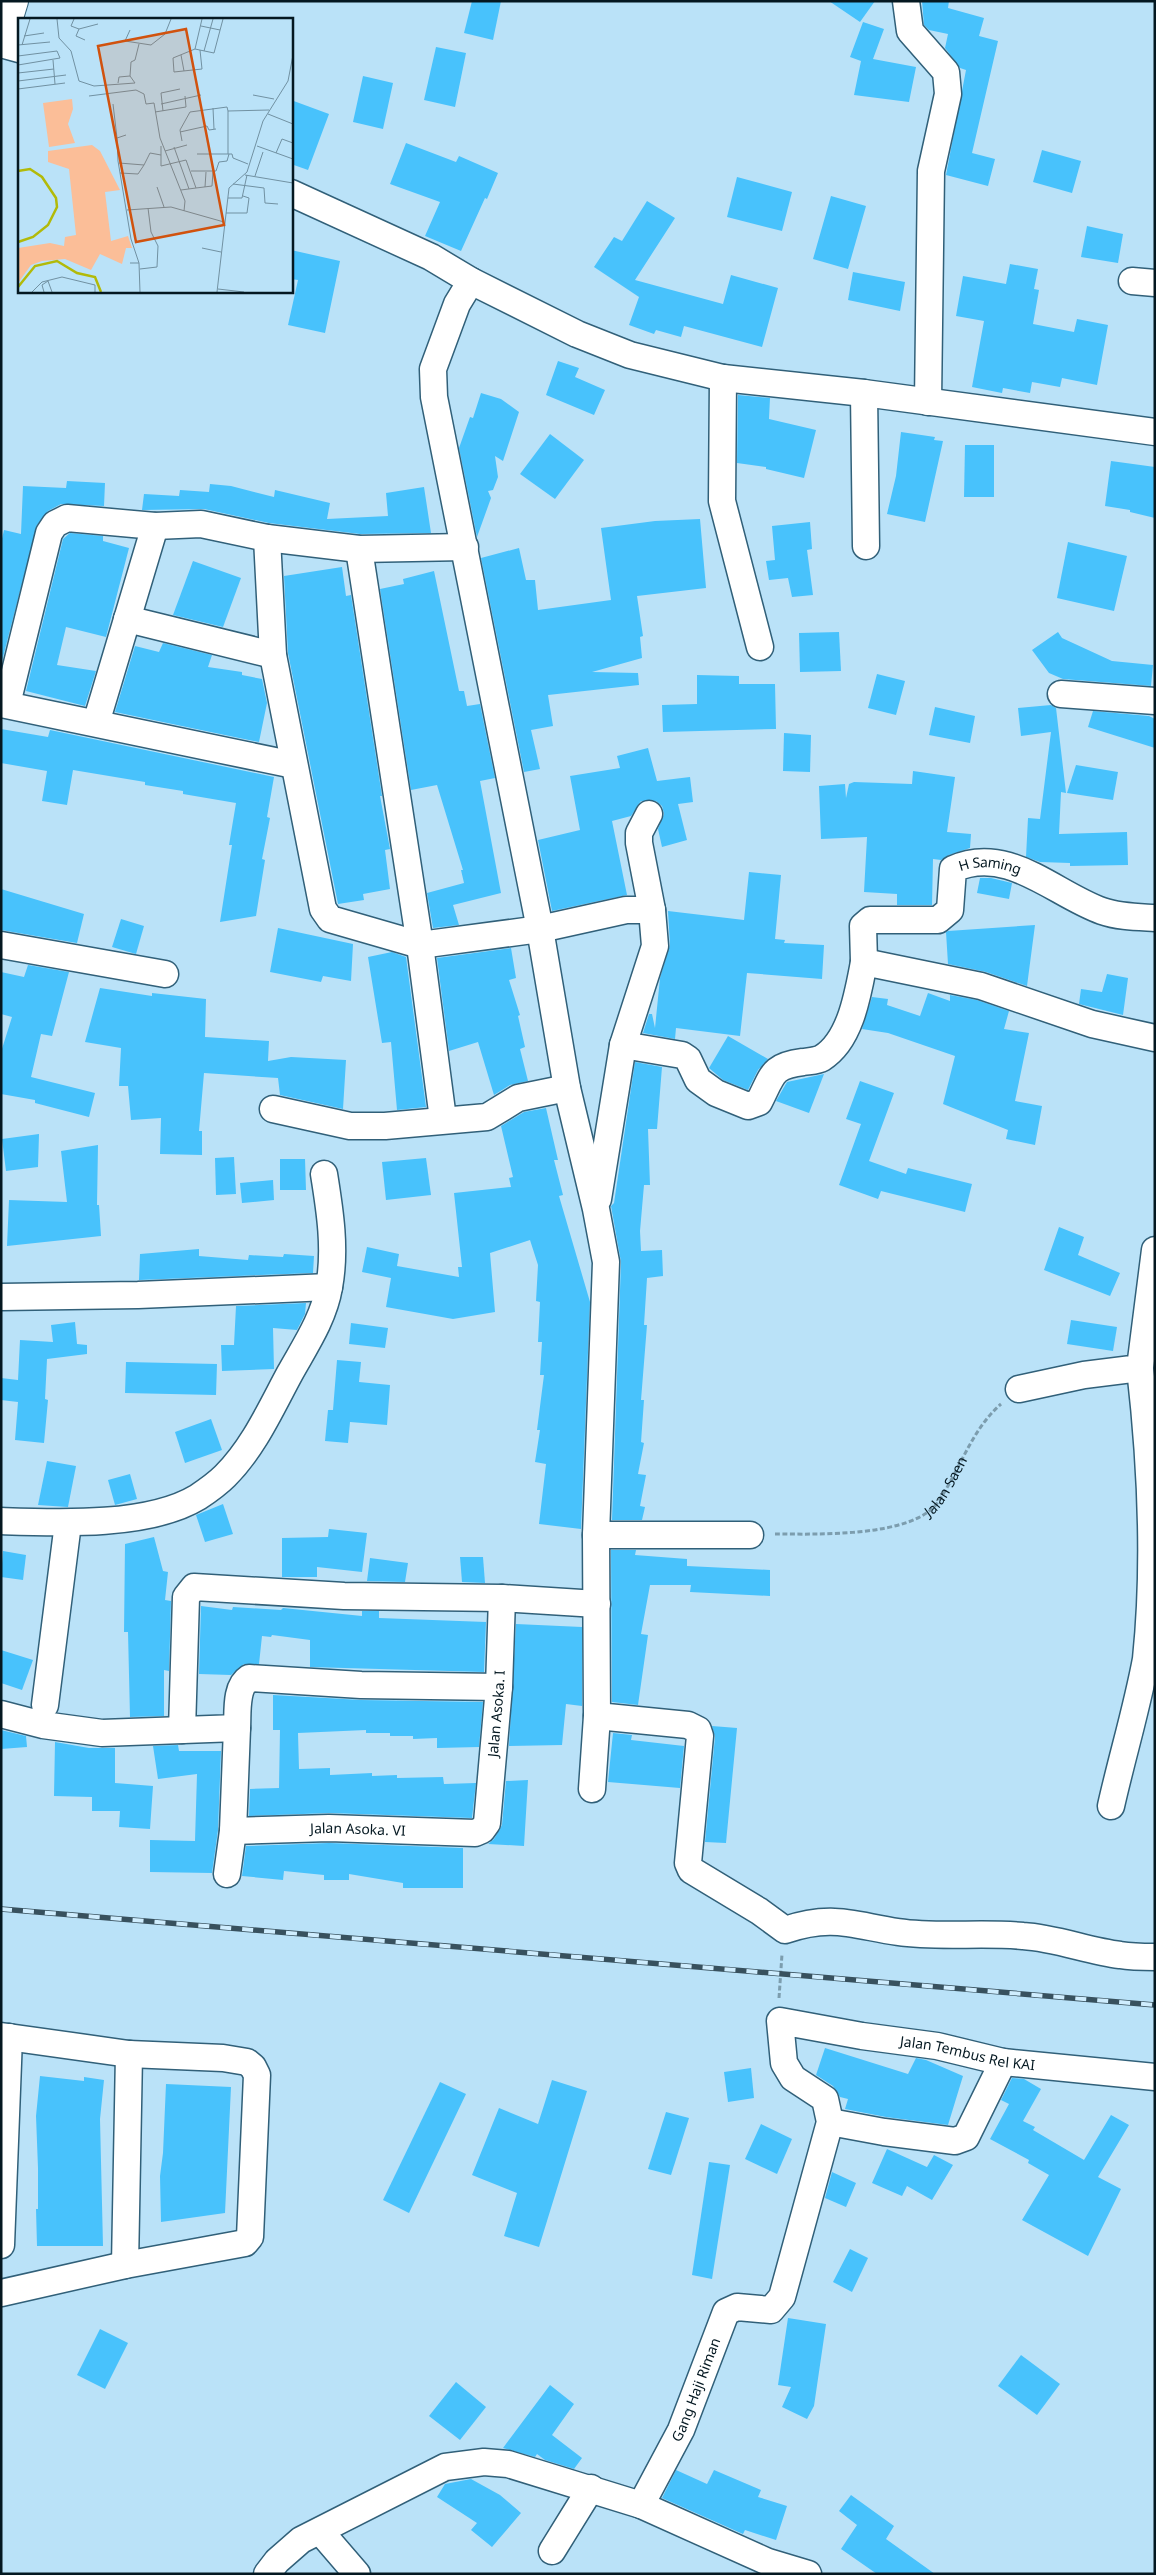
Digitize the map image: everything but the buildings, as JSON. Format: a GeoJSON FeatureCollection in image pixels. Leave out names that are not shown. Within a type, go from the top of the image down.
{"type":"FeatureCollection","features":[{"type":"Feature","properties":{"kind":"main road"},"geometry":{"type":"LineString","coordinates":[[1,44],[14,1]]}},
{"type":"Feature","properties":{"kind":"street"},"geometry":{"type":"LineString","coordinates":[[906,1],[910,31],[946,72],[948,94],[931,171],[928,402]]}},
{"type":"Feature","properties":{"kind":"street"},"geometry":{"type":"LineString","coordinates":[[1,44],[18,49]]}},
{"type":"Feature","properties":{"kind":"street"},"geometry":{"type":"LineString","coordinates":[[292,193],[431,257],[471,281],[577,334],[630,355],[723,378],[864,393],[1155,432]]}},
{"type":"Feature","properties":{"kind":"street"},"geometry":{"type":"LineString","coordinates":[[471,281],[456,304],[433,369],[433,388],[540,929],[567,1088],[596,1209],[606,1262],[596,1535],[597,1716],[592,1789]]}},
{"type":"Feature","properties":{"kind":"street"},"geometry":{"type":"LineString","coordinates":[[456,304],[494,292]]}},
{"type":"Feature","properties":{"kind":"street"},"geometry":{"type":"LineString","coordinates":[[723,378],[722,501],[760,647]]}},
{"type":"Feature","properties":{"kind":"street"},"geometry":{"type":"LineString","coordinates":[[864,393],[866,546]]}},
{"type":"Feature","properties":{"kind":"street"},"geometry":{"type":"LineString","coordinates":[[294,766],[4,704],[49,533],[55,524],[68,518],[154,526],[201,524],[267,538],[359,549],[465,547]]}},
{"type":"Feature","properties":{"kind":"street"},"geometry":{"type":"LineString","coordinates":[[96,723],[154,526]]}},
{"type":"Feature","properties":{"kind":"street"},"geometry":{"type":"LineString","coordinates":[[267,538],[273,655],[323,909],[330,919],[420,945],[540,929],[626,910],[652,910]]}},
{"type":"Feature","properties":{"kind":"street"},"geometry":{"type":"LineString","coordinates":[[359,549],[420,945],[443,1119]]}},
{"type":"Feature","properties":{"kind":"street"},"geometry":{"type":"LineString","coordinates":[[127,620],[273,655]]}},
{"type":"Feature","properties":{"kind":"street"},"geometry":{"type":"LineString","coordinates":[[1061,694],[1155,701]]}},
{"type":"Feature","properties":{"kind":"street"},"geometry":{"type":"LineString","coordinates":[[596,1209],[623,1045],[655,946],[652,910],[639,843],[639,833],[649,814]]}},
{"type":"Feature","properties":{"kind":"street","name":"H Saming"},"geometry":{"type":"LineString","coordinates":[[623,1045],[682,1055],[688,1059],[698,1080],[716,1093],[748,1106],[760,1102],[776,1069],[786,1064],[821,1060],[836,1046],[854,1010],[864,962],[863,926],[870,920],[938,920],[950,910],[953,868],[964,864],[982,862],[1009,866],[1039,877],[1100,910],[1114,914],[1155,918]]}},
{"type":"Feature","properties":{"kind":"street"},"geometry":{"type":"LineString","coordinates":[[1,946],[165,974]]}},
{"type":"Feature","properties":{"kind":"street"},"geometry":{"type":"LineString","coordinates":[[864,962],[981,986],[1092,1024],[1155,1038]]}},
{"type":"Feature","properties":{"kind":"street"},"geometry":{"type":"LineString","coordinates":[[273,1110],[350,1126],[385,1126],[443,1119],[488,1117],[518,1098],[567,1088]]}},
{"type":"Feature","properties":{"kind":"street"},"geometry":{"type":"LineString","coordinates":[[1,1521],[68,1524],[150,1516],[197,1498],[225,1476],[254,1440],[322,1314],[329,1287],[330,1213],[324,1174]]}},
{"type":"Feature","properties":{"kind":"street"},"geometry":{"type":"LineString","coordinates":[[1111,1806],[1146,1658],[1154,1574],[1153,1480],[1140,1368],[1155,1250]]}},
{"type":"Feature","properties":{"kind":"street"},"geometry":{"type":"LineString","coordinates":[[1,1297],[138,1295],[329,1287]]}},
{"type":"Feature","properties":{"kind":"street"},"geometry":{"type":"LineString","coordinates":[[1019,1389],[1084,1375],[1140,1368]]}},
{"type":"Feature","properties":{"kind":"street"},"geometry":{"type":"LineString","coordinates":[[46,1705],[68,1524]]}},
{"type":"Feature","properties":{"kind":"street"},"geometry":{"type":"LineString","coordinates":[[596,1535],[750,1535]]}},
{"type":"Feature","properties":{"kind":"street"},"geometry":{"type":"LineString","coordinates":[[182,1730],[186,1597],[194,1588],[344,1596],[502,1598],[597,1604]]}},
{"type":"Feature","properties":{"kind":"street","name":"Jalan Asoka. I"},"geometry":{"type":"LineString","coordinates":[[482,1830],[486,1823],[499,1687],[502,1598]]}},
{"type":"Feature","properties":{"kind":"street"},"geometry":{"type":"LineString","coordinates":[[228,1874],[240,1692],[244,1682],[249,1678],[361,1685],[499,1687]]}},
{"type":"Feature","properties":{"kind":"street"},"geometry":{"type":"LineString","coordinates":[[1,1714],[43,1725],[102,1733],[237,1728]]}},
{"type":"Feature","properties":{"kind":"street"},"geometry":{"type":"LineString","coordinates":[[597,1716],[688,1725],[698,1730],[700,1736],[688,1863],[691,1870],[759,1911],[785,1930],[806,1923],[828,1921],[872,1926],[898,1932],[943,1935],[981,1933],[1026,1936],[1120,1955],[1155,1957]]}},
{"type":"Feature","properties":{"kind":"street","name":"Jalan Asoka. VI"},"geometry":{"type":"LineString","coordinates":[[232,1831],[329,1828],[475,1832],[482,1830]]}},
{"type":"Feature","properties":{"kind":"street"},"geometry":{"type":"LineString","coordinates":[[780,2021],[784,2063],[794,2078],[824,2099],[830,2122],[884,2132],[955,2141],[966,2137],[1003,2062]]}},
{"type":"Feature","properties":{"kind":"street","name":"Jalan Tembus Rel KAI"},"geometry":{"type":"LineString","coordinates":[[780,2021],[862,2036],[936,2046],[1003,2062],[1155,2077]]}},
{"type":"Feature","properties":{"kind":"street"},"geometry":{"type":"LineString","coordinates":[[1,2245],[5,2037],[129,2054],[232,2059],[247,2062],[253,2067],[257,2075],[250,2237],[239,2245],[125,2265],[1,2293]]}},
{"type":"Feature","properties":{"kind":"street"},"geometry":{"type":"LineString","coordinates":[[125,2265],[129,2054]]}},
{"type":"Feature","properties":{"kind":"street","name":"Gang Haji Riman"},"geometry":{"type":"LineString","coordinates":[[641,2505],[681,2430],[726,2312],[737,2308],[771,2310],[782,2297],[830,2122]]}},
{"type":"Feature","properties":{"kind":"street"},"geometry":{"type":"LineString","coordinates":[[267,2574],[277,2561],[301,2540],[445,2467],[484,2462],[508,2464],[591,2488],[641,2505],[768,2562],[808,2574]]}},
{"type":"Feature","properties":{"kind":"street"},"geometry":{"type":"LineString","coordinates":[[552,2551],[591,2488]]}},
{"type":"Feature","properties":{"kind":"street"},"geometry":{"type":"LineString","coordinates":[[320,2531],[357,2574]]}},
{"type":"Feature","properties":{"kind":"path","name":"Jalan Saen"},"geometry":{"type":"LineString","coordinates":[[750,1535],[864,1533],[927,1514],[937,1503],[970,1443],[991,1413],[1019,1389]]}},
{"type":"Feature","properties":{"kind":"path"},"geometry":{"type":"LineString","coordinates":[[780,2021],[779,1972],[785,1930]]}},
{"type":"Feature","properties":{"kind":"railway"},"geometry":{"type":"LineString","coordinates":[[1,1909],[1155,2005]]}}]}
